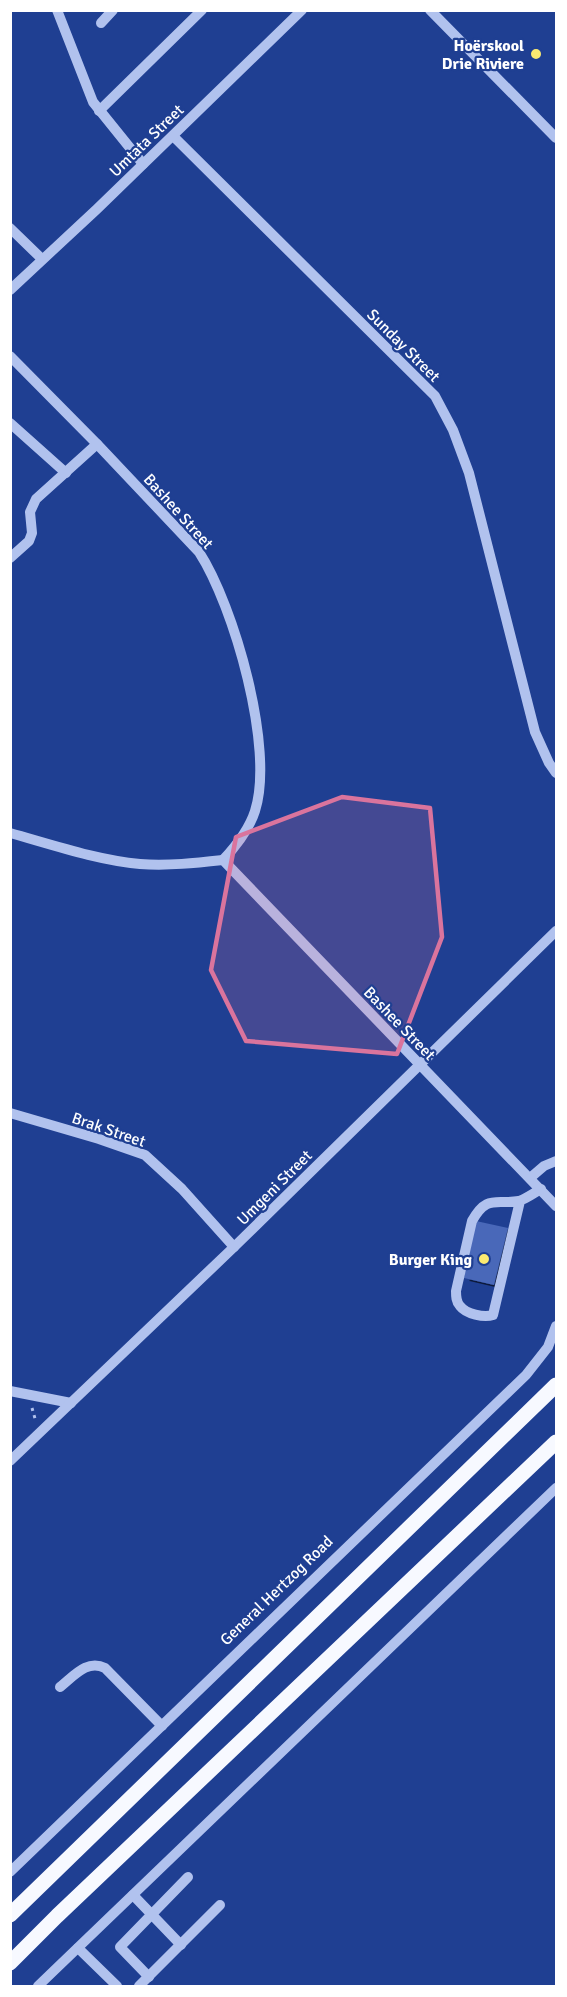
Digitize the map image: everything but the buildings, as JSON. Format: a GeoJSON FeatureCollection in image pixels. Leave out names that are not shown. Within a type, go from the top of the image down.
{"type":"FeatureCollection","features":[{"type":"Feature","properties":{"kind":"main road"},"geometry":{"type":"LineString","coordinates":[[10,1915],[556,1385]]}},
{"type":"Feature","properties":{"kind":"main road"},"geometry":{"type":"LineString","coordinates":[[10,1963],[556,1442]]}},
{"type":"Feature","properties":{"kind":"street"},"geometry":{"type":"LineString","coordinates":[[57,10],[84,82],[99,111],[143,164]]}},
{"type":"Feature","properties":{"kind":"street"},"geometry":{"type":"LineString","coordinates":[[100,23],[113,10]]}},
{"type":"Feature","properties":{"kind":"street"},"geometry":{"type":"LineString","coordinates":[[99,111],[202,10]]}},
{"type":"Feature","properties":{"kind":"street","name":"Umtata Street"},"geometry":{"type":"LineString","coordinates":[[10,290],[302,10]]}},
{"type":"Feature","properties":{"kind":"street"},"geometry":{"type":"LineString","coordinates":[[430,10],[556,138]]}},
{"type":"Feature","properties":{"kind":"street","name":"Sunday Street"},"geometry":{"type":"LineString","coordinates":[[173,135],[435,396],[453,430],[469,473],[535,732],[549,764],[556,773]]}},
{"type":"Feature","properties":{"kind":"street"},"geometry":{"type":"LineString","coordinates":[[10,228],[42,259]]}},
{"type":"Feature","properties":{"kind":"street","name":"Bashee Street"},"geometry":{"type":"LineString","coordinates":[[10,356],[199,552],[208,566],[229,613],[251,697],[259,741],[260,778],[251,821],[237,846],[223,860],[556,1206]]}},
{"type":"Feature","properties":{"kind":"street"},"geometry":{"type":"LineString","coordinates":[[10,423],[66,473]]}},
{"type":"Feature","properties":{"kind":"street"},"geometry":{"type":"LineString","coordinates":[[10,558],[29,541],[32,533],[30,512],[36,499],[97,444]]}},
{"type":"Feature","properties":{"kind":"street"},"geometry":{"type":"LineString","coordinates":[[10,833],[138,864],[161,865],[223,860]]}},
{"type":"Feature","properties":{"kind":"street","name":"Umgeni Street"},"geometry":{"type":"LineString","coordinates":[[10,1461],[234,1247],[556,931]]}},
{"type":"Feature","properties":{"kind":"street","name":"Brak Street"},"geometry":{"type":"LineString","coordinates":[[10,1113],[145,1155],[182,1189],[234,1247]]}},
{"type":"Feature","properties":{"kind":"street"},"geometry":{"type":"LineString","coordinates":[[530,1178],[544,1166],[556,1161]]}},
{"type":"Feature","properties":{"kind":"street"},"geometry":{"type":"LineString","coordinates":[[520,1201],[493,1314],[484,1316],[465,1310],[457,1300],[456,1291],[472,1221],[482,1207],[497,1201],[520,1201],[541,1189]]}},
{"type":"Feature","properties":{"kind":"street","name":"General Hertzog Road"},"geometry":{"type":"LineString","coordinates":[[10,1872],[525,1375],[548,1347],[556,1326]]}},
{"type":"Feature","properties":{"kind":"street"},"geometry":{"type":"LineString","coordinates":[[10,1390],[71,1403]]}},
{"type":"Feature","properties":{"kind":"street"},"geometry":{"type":"LineString","coordinates":[[38,1986],[556,1488]]}},
{"type":"Feature","properties":{"kind":"street"},"geometry":{"type":"LineString","coordinates":[[60,1687],[87,1666],[98,1665],[105,1668],[162,1726]]}},
{"type":"Feature","properties":{"kind":"street"},"geometry":{"type":"LineString","coordinates":[[149,1977],[120,1947],[188,1877]]}},
{"type":"Feature","properties":{"kind":"street"},"geometry":{"type":"LineString","coordinates":[[133,1895],[181,1944]]}},
{"type":"Feature","properties":{"kind":"street"},"geometry":{"type":"LineString","coordinates":[[139,1986],[220,1905]]}},
{"type":"Feature","properties":{"kind":"street"},"geometry":{"type":"LineString","coordinates":[[78,1948],[117,1986]]}},
{"type":"Feature","properties":{"kind":"path"},"geometry":{"type":"LineString","coordinates":[[27,1395],[35,1418],[37,1435]]}},
{"type":"Feature","properties":{"kind":"highlighted area"},"geometry":{"type":"Polygon","coordinates":[[[342,797],[430,808],[442,937],[397,1054],[246,1041],[211,970],[236,837],[342,797]]]}},
{"type":"Feature","properties":{"kind":"place","name":"Hoërskool Drie Riviere"},"geometry":{"type":"Point","coordinates":[536,54]}},
{"type":"Feature","properties":{"kind":"place","name":"Burger King"},"geometry":{"type":"Point","coordinates":[484,1259]}}]}
